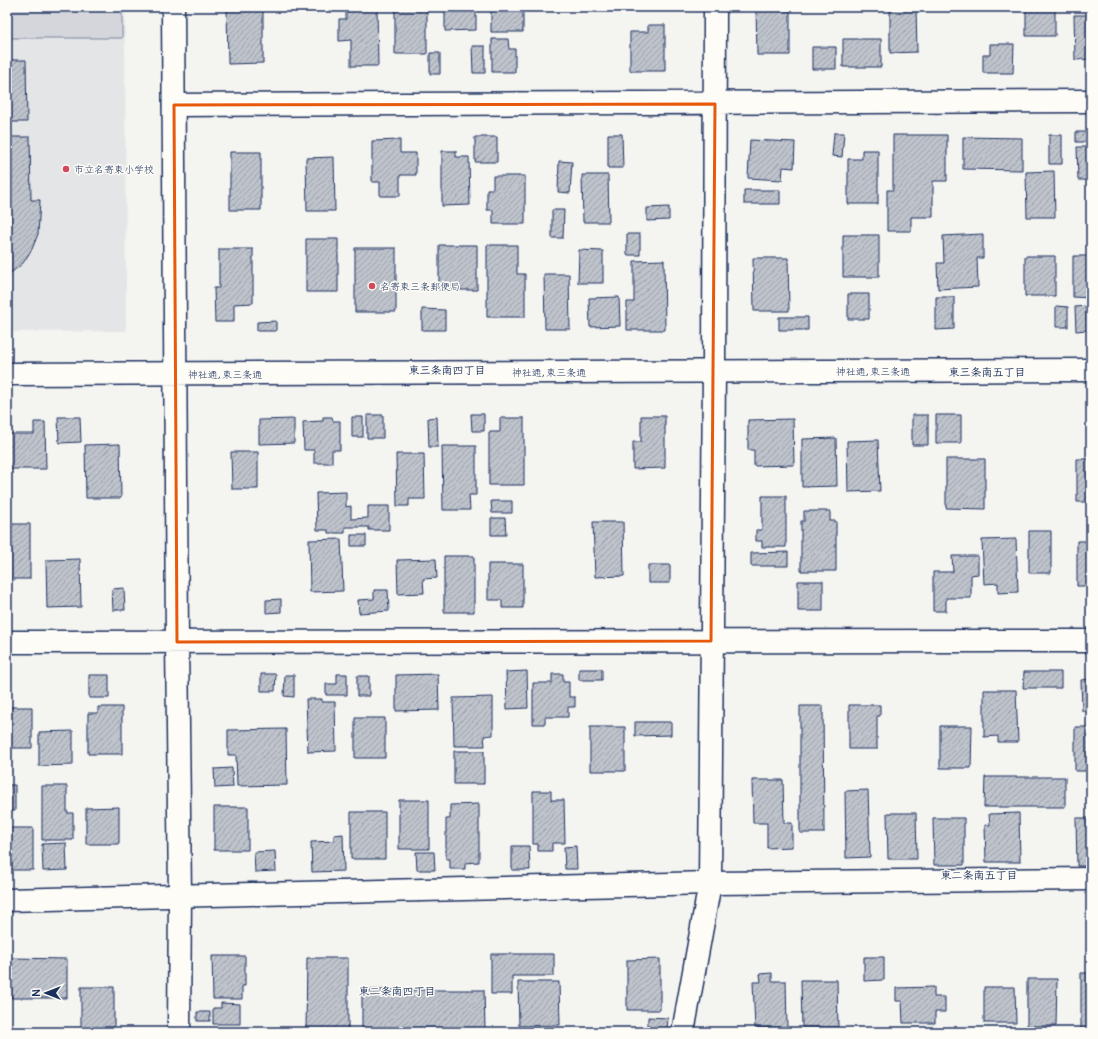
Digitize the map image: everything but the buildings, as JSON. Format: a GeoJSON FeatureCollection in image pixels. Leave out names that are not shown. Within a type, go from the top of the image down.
{"type":"FeatureCollection","features":[{"type":"Feature","properties":{"kind":"street"},"geometry":{"type":"LineString","coordinates":[[173,7],[176,642],[180,895],[179,1032]]}},
{"type":"Feature","properties":{"kind":"street"},"geometry":{"type":"LineString","coordinates":[[683,1032],[710,883],[715,7]]}},
{"type":"Feature","properties":{"kind":"street"},"geometry":{"type":"LineString","coordinates":[[174,105],[715,104],[1091,101]]}},
{"type":"Feature","properties":{"kind":"street","name":"神社通, 東三条通"},"geometry":{"type":"LineString","coordinates":[[7,374],[1091,370]]}},
{"type":"Feature","properties":{"kind":"street"},"geometry":{"type":"LineString","coordinates":[[7,642],[1091,641]]}},
{"type":"Feature","properties":{"kind":"street"},"geometry":{"type":"LineString","coordinates":[[7,900],[710,883],[1091,879]]}},
{"type":"Feature","properties":{"kind":"highlighted area"},"geometry":{"type":"Polygon","coordinates":[[[715,104],[711,641],[177,642],[174,105],[715,104]]]}},
{"type":"Feature","properties":{"kind":"shaded area","name":"市立名寄東小学校"},"geometry":{"type":"Polygon","coordinates":[[[7,7],[125,7],[126,331],[7,332],[7,7]]]}},
{"type":"Feature","properties":{"kind":"shaded area"},"geometry":{"type":"Polygon","coordinates":[[[7,7],[122,7],[122,38],[7,38],[7,7]]]}},
{"type":"Feature","properties":{"kind":"place","name":"市立名寄東小学校"},"geometry":{"type":"Point","coordinates":[66,169]}},
{"type":"Feature","properties":{"kind":"place","name":"名寄東三条郵便局"},"geometry":{"type":"Point","coordinates":[372,286]}},
{"type":"Feature","properties":{"kind":"district","name":"東三条南四丁目"},"geometry":{"type":"Point","coordinates":[447,370]}},
{"type":"Feature","properties":{"kind":"district","name":"東三条南五丁目"},"geometry":{"type":"Point","coordinates":[987,372]}},
{"type":"Feature","properties":{"kind":"district","name":"東二条南五丁目"},"geometry":{"type":"Point","coordinates":[979,875]}},
{"type":"Feature","properties":{"kind":"district","name":"東二条南四丁目"},"geometry":{"type":"Point","coordinates":[397,991]}}]}
